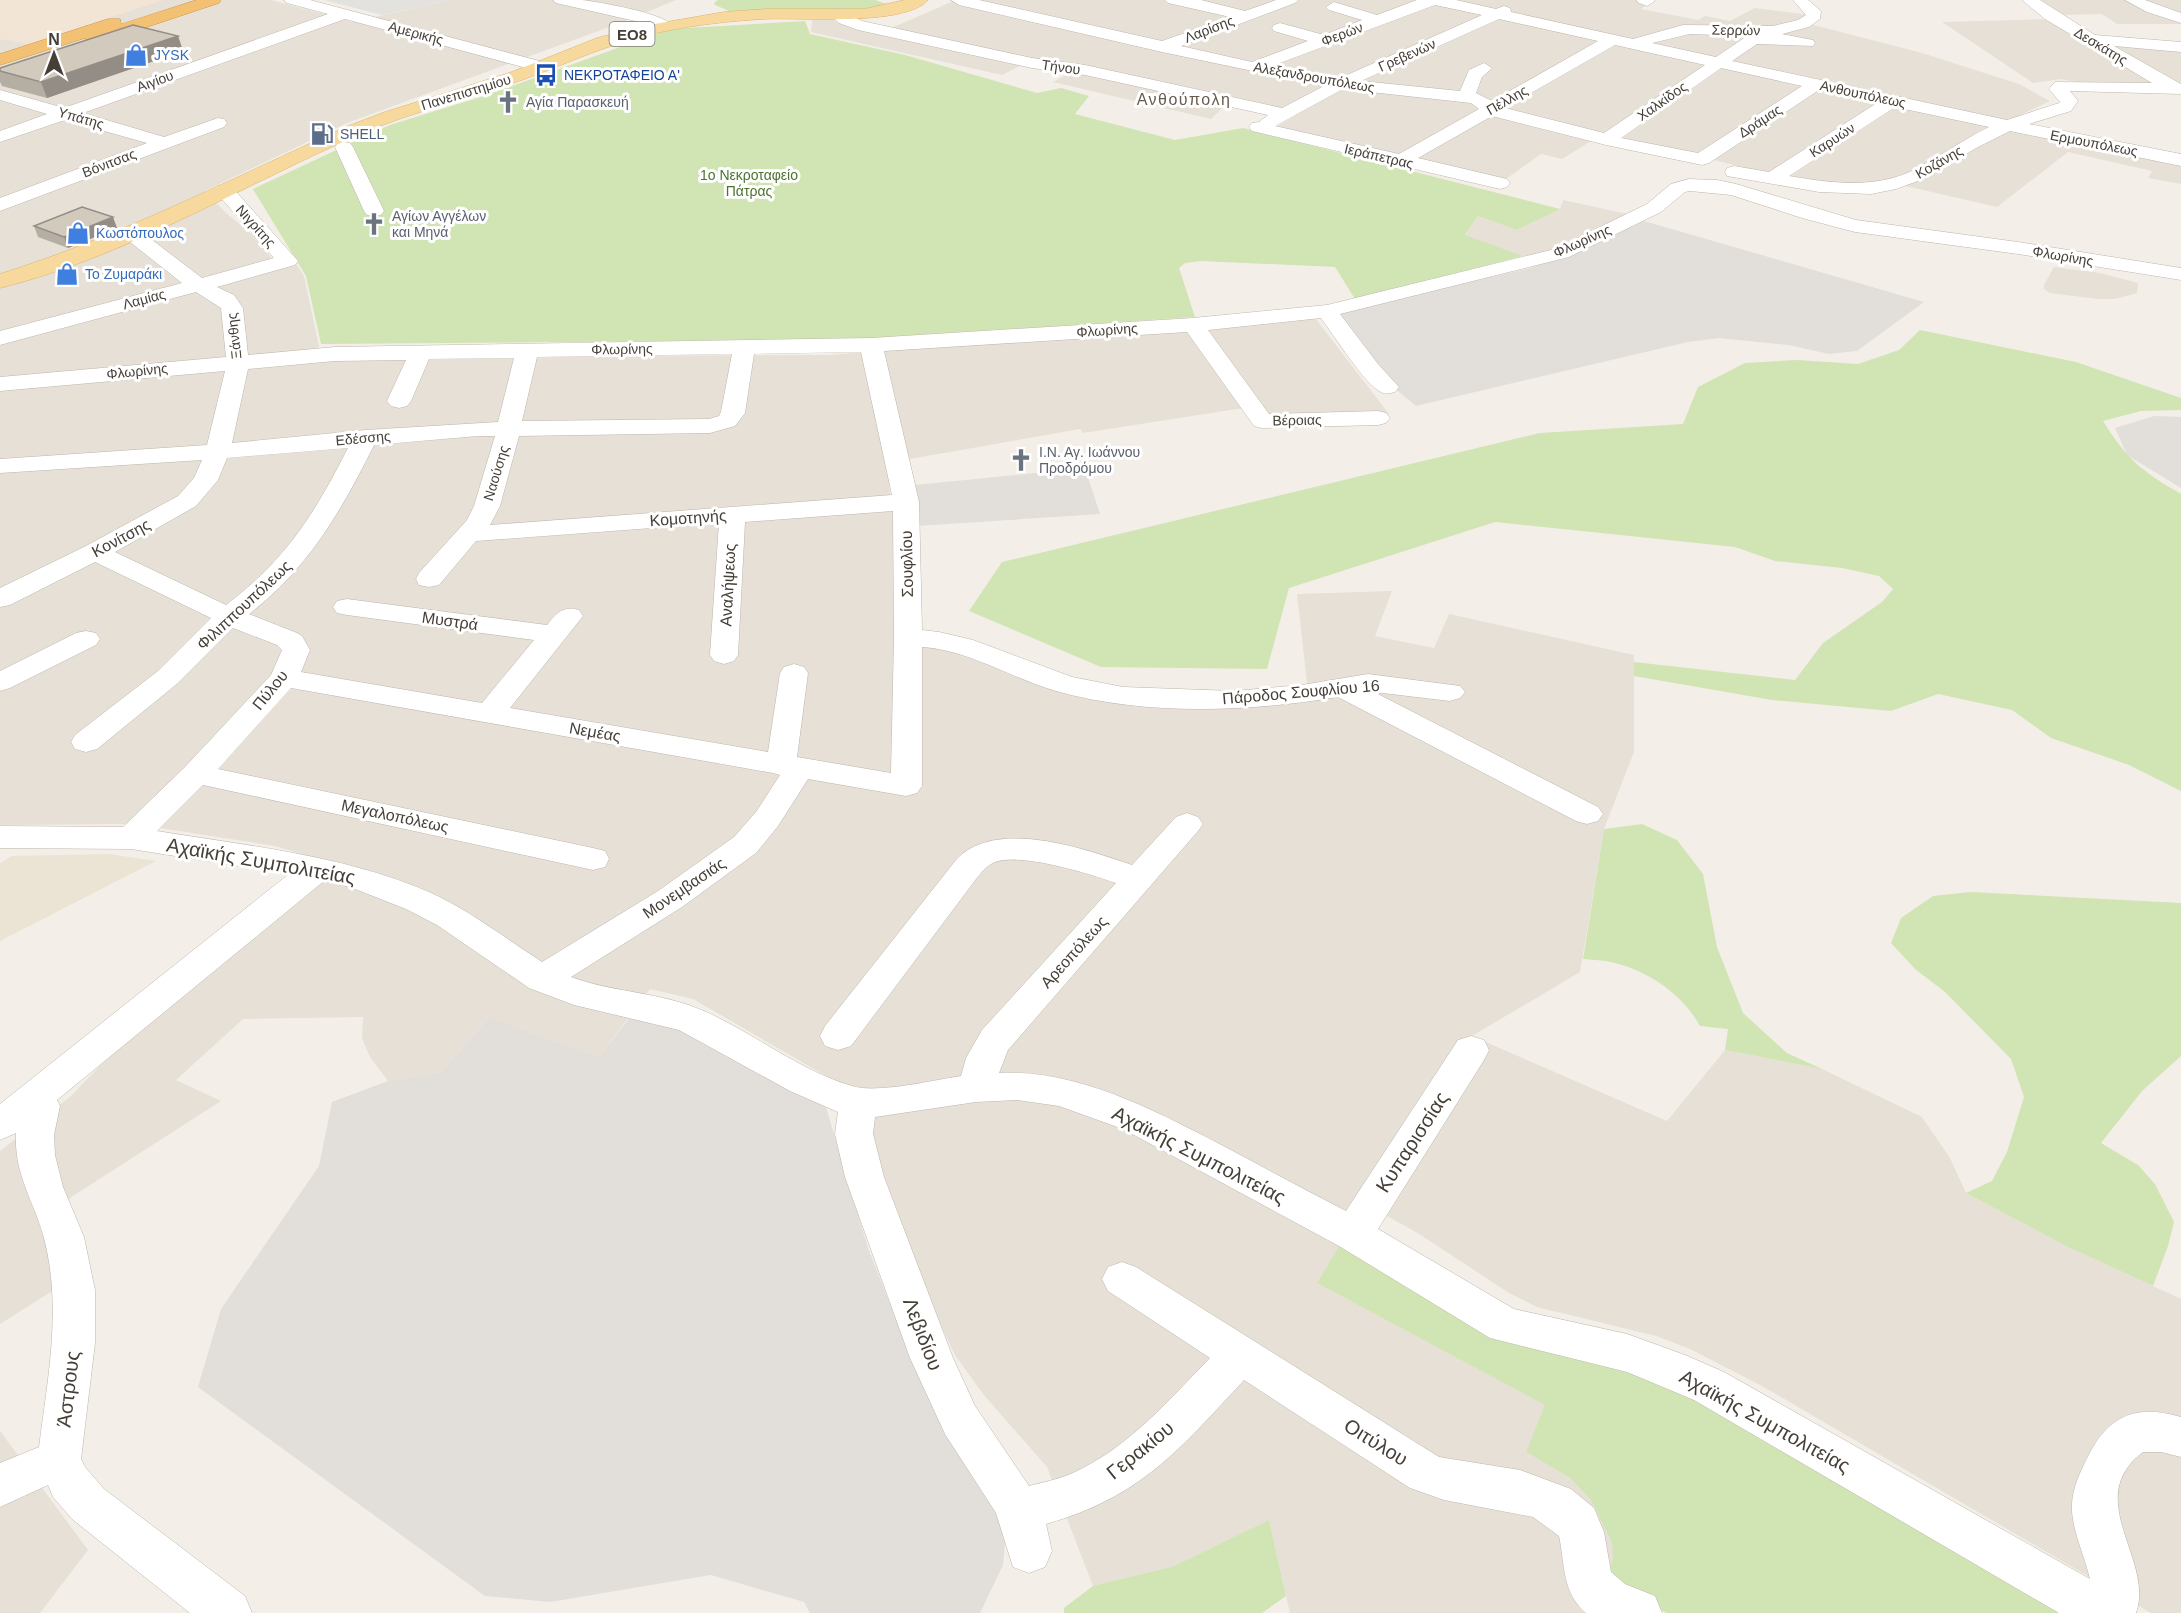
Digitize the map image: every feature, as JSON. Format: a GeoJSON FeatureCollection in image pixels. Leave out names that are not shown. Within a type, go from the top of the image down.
{"type":"FeatureCollection","features":[{"type":"Feature","properties":{"kind":"highway"},"geometry":{"type":"LineString","coordinates":[[0,60],[184,0]]}},
{"type":"Feature","properties":{"kind":"highway"},"geometry":{"type":"LineString","coordinates":[[0,70],[213,0]]}},
{"type":"Feature","properties":{"kind":"main road","name":"Πανεπιστημίου"},"geometry":{"type":"LineString","coordinates":[[0,281],[132,234],[373,122],[504,81],[603,43],[691,20],[768,14],[887,11],[920,0]]}},
{"type":"Feature","properties":{"kind":"street","name":"Αμερικής"},"geometry":{"type":"LineString","coordinates":[[292,0],[541,67]]}},
{"type":"Feature","properties":{"kind":"street"},"geometry":{"type":"LineString","coordinates":[[561,0],[649,19],[664,26]]}},
{"type":"Feature","properties":{"kind":"street","name":"Αλεξανδρουπόλεως"},"geometry":{"type":"LineString","coordinates":[[959,0],[1162,47],[1340,84],[1481,100],[1491,109],[1606,140],[1666,154],[1702,159]]}},
{"type":"Feature","properties":{"kind":"street"},"geometry":{"type":"LineString","coordinates":[[1173,0],[1215,7],[1244,16]]}},
{"type":"Feature","properties":{"kind":"street","name":"Λαρίσης"},"geometry":{"type":"LineString","coordinates":[[1162,47],[1290,0]]}},
{"type":"Feature","properties":{"kind":"street","name":"Ανθουπόλεως"},"geometry":{"type":"LineString","coordinates":[[1433,0],[2007,125]]}},
{"type":"Feature","properties":{"kind":"street","name":"Φερών"},"geometry":{"type":"LineString","coordinates":[[1253,67],[1433,0]]}},
{"type":"Feature","properties":{"kind":"street","name":"Δεσκάτης"},"geometry":{"type":"LineString","coordinates":[[2030,0],[2051,16],[2178,90]]}},
{"type":"Feature","properties":{"kind":"street"},"geometry":{"type":"LineString","coordinates":[[2133,0],[2181,18]]}},
{"type":"Feature","properties":{"kind":"street","name":"Σερρών"},"geometry":{"type":"LineString","coordinates":[[1635,44],[1658,35],[1686,30],[1790,28],[1808,22],[1814,16],[1813,11],[1800,1]]}},
{"type":"Feature","properties":{"kind":"street","name":"Γρεβενών"},"geometry":{"type":"LineString","coordinates":[[1258,127],[1340,84],[1498,15],[1521,2]]}},
{"type":"Feature","properties":{"kind":"street"},"geometry":{"type":"LineString","coordinates":[[1334,7],[1377,20]]}},
{"type":"Feature","properties":{"kind":"street","name":"Αιγίου"},"geometry":{"type":"LineString","coordinates":[[0,137],[344,14]]}},
{"type":"Feature","properties":{"kind":"street","name":"Τήνου"},"geometry":{"type":"LineString","coordinates":[[838,14],[845,20],[858,25],[1032,63],[1085,70],[1286,114]]}},
{"type":"Feature","properties":{"kind":"street"},"geometry":{"type":"LineString","coordinates":[[1280,28],[1324,40]]}},
{"type":"Feature","properties":{"kind":"street"},"geometry":{"type":"LineString","coordinates":[[1718,63],[1754,38],[1807,43]]}},
{"type":"Feature","properties":{"kind":"street","name":"Πέλλης"},"geometry":{"type":"LineString","coordinates":[[1400,161],[1613,39]]}},
{"type":"Feature","properties":{"kind":"street"},"geometry":{"type":"LineString","coordinates":[[2092,40],[2181,47]]}},
{"type":"Feature","properties":{"kind":"street","name":"Χαλκίδος"},"geometry":{"type":"LineString","coordinates":[[1606,140],[1718,63]]}},
{"type":"Feature","properties":{"kind":"street"},"geometry":{"type":"LineString","coordinates":[[1466,97],[1475,74],[1484,68]]}},
{"type":"Feature","properties":{"kind":"street","name":"Δράμας"},"geometry":{"type":"LineString","coordinates":[[1702,159],[1817,84]]}},
{"type":"Feature","properties":{"kind":"street","name":"Κοζάνης"},"geometry":{"type":"LineString","coordinates":[[1647,211],[1644,207],[1654,189],[1664,179],[1677,174],[1722,171],[1832,188],[1865,188],[1896,183],[1930,171],[1969,145],[2007,125],[2068,105],[2068,99],[2058,89],[2061,86],[2178,90]]}},
{"type":"Feature","properties":{"kind":"street","name":"Υπάτης"},"geometry":{"type":"LineString","coordinates":[[0,95],[162,142]]}},
{"type":"Feature","properties":{"kind":"street","name":"Καρυών"},"geometry":{"type":"LineString","coordinates":[[1771,179],[1892,100]]}},
{"type":"Feature","properties":{"kind":"street","name":"Βόνιτσας"},"geometry":{"type":"LineString","coordinates":[[0,205],[162,142],[218,123]]}},
{"type":"Feature","properties":{"kind":"street","name":"Ερμουπόλεως"},"geometry":{"type":"LineString","coordinates":[[2007,125],[2181,160]]}},
{"type":"Feature","properties":{"kind":"street","name":"Ιεράπετρας"},"geometry":{"type":"LineString","coordinates":[[1258,127],[1500,183]]}},
{"type":"Feature","properties":{"kind":"street"},"geometry":{"type":"LineString","coordinates":[[344,147],[374,210]]}},
{"type":"Feature","properties":{"kind":"street","name":"Φλωρίνης"},"geometry":{"type":"LineString","coordinates":[[0,384],[335,354],[871,345],[1193,325],[1327,311],[1562,253],[1660,204],[1681,187],[1717,186],[1744,192],[1816,216],[1855,226],[2018,248],[2181,274]]}},
{"type":"Feature","properties":{"kind":"street","name":"Νιγρίτης"},"geometry":{"type":"LineString","coordinates":[[224,190],[288,261]]}},
{"type":"Feature","properties":{"kind":"street","name":"Ξάνθης"},"geometry":{"type":"LineString","coordinates":[[132,234],[198,285],[224,298],[231,306],[238,362],[218,452]]}},
{"type":"Feature","properties":{"kind":"street"},"geometry":{"type":"LineString","coordinates":[[2072,258],[2090,267],[2144,279],[2151,286],[2150,289]]}},
{"type":"Feature","properties":{"kind":"street","name":"Λαμίας"},"geometry":{"type":"LineString","coordinates":[[0,338],[288,261]]}},
{"type":"Feature","properties":{"kind":"street"},"geometry":{"type":"LineString","coordinates":[[1327,311],[1370,369],[1387,387]]}},
{"type":"Feature","properties":{"kind":"street","name":"Βέροιας"},"geometry":{"type":"LineString","coordinates":[[1193,325],[1262,421],[1378,418]]}},
{"type":"Feature","properties":{"kind":"street","name":"Σουφλίου"},"geometry":{"type":"LineString","coordinates":[[871,345],[906,502],[908,638],[906,786]]}},
{"type":"Feature","properties":{"kind":"street","name":"Εδέσσης"},"geometry":{"type":"LineString","coordinates":[[0,465],[218,452],[366,437],[509,427],[710,426],[727,421],[733,413],[744,348]]}},
{"type":"Feature","properties":{"kind":"street","name":"Ναούσης"},"geometry":{"type":"LineString","coordinates":[[429,579],[470,534],[487,506],[528,350]]}},
{"type":"Feature","properties":{"kind":"street"},"geometry":{"type":"LineString","coordinates":[[399,401],[421,352]]}},
{"type":"Feature","properties":{"kind":"street","name":"Φιλιππουπόλεως"},"geometry":{"type":"LineString","coordinates":[[86,742],[161,682],[228,617],[265,589],[305,544],[347,479],[366,437]]}},
{"type":"Feature","properties":{"kind":"street","name":"Κονίτσης"},"geometry":{"type":"LineString","coordinates":[[5,591],[95,552],[195,495],[206,480],[218,452]]}},
{"type":"Feature","properties":{"kind":"street","name":"Κομοτηνής"},"geometry":{"type":"LineString","coordinates":[[470,534],[906,502]]}},
{"type":"Feature","properties":{"kind":"street","name":"Αναλήψεως"},"geometry":{"type":"LineString","coordinates":[[724,655],[732,514]]}},
{"type":"Feature","properties":{"kind":"street","name":"Πύλου"},"geometry":{"type":"LineString","coordinates":[[95,552],[142,577],[228,617],[292,642],[296,650],[284,678],[196,774],[131,838]]}},
{"type":"Feature","properties":{"kind":"street","name":"Μυστρά"},"geometry":{"type":"LineString","coordinates":[[347,607],[561,625],[489,714]]}},
{"type":"Feature","properties":{"kind":"street","name":"Πάροδος Σουφλίου 16"},"geometry":{"type":"LineString","coordinates":[[908,638],[939,640],[963,646],[1065,684],[1123,696],[1234,700],[1382,684],[1450,692]]}},
{"type":"Feature","properties":{"kind":"street"},"geometry":{"type":"LineString","coordinates":[[0,682],[86,639]]}},
{"type":"Feature","properties":{"kind":"street"},"geometry":{"type":"LineString","coordinates":[[790,766],[794,673]]}},
{"type":"Feature","properties":{"kind":"street","name":"Νεμέας"},"geometry":{"type":"LineString","coordinates":[[284,678],[906,786]]}},
{"type":"Feature","properties":{"kind":"street"},"geometry":{"type":"LineString","coordinates":[[1341,687],[1587,814]]}},
{"type":"Feature","properties":{"kind":"street","name":"Μονεμβασιάς"},"geometry":{"type":"LineString","coordinates":[[541,979],[670,899],[740,849],[763,824],[790,766]]}},
{"type":"Feature","properties":{"kind":"street","name":"Μεγαλοπόλεως"},"geometry":{"type":"LineString","coordinates":[[196,774],[593,859]]}},
{"type":"Feature","properties":{"kind":"street","name":"Αρεοπόλεως"},"geometry":{"type":"LineString","coordinates":[[976,1088],[984,1058],[996,1040],[1187,824]]}},
{"type":"Feature","properties":{"kind":"street","name":"Αχαϊκής Συμπολιτείας"},"geometry":{"type":"LineString","coordinates":[[0,837],[131,838],[318,867],[359,878],[418,901],[449,917],[541,979],[573,992],[657,1010],[691,1020],[834,1096],[860,1103],[900,1100],[976,1088],[1039,1088],[1109,1108],[1168,1135],[1353,1234],[1505,1325],[1628,1353],[1670,1368],[1709,1386],[2104,1613]]}},
{"type":"Feature","properties":{"kind":"street"},"geometry":{"type":"LineString","coordinates":[[838,1036],[962,874],[982,855],[1009,849],[1042,853],[1110,868],[1139,879]]}},
{"type":"Feature","properties":{"kind":"street"},"geometry":{"type":"LineString","coordinates":[[0,1125],[318,867]]}},
{"type":"Feature","properties":{"kind":"street","name":"Κυπαρισσίας"},"geometry":{"type":"LineString","coordinates":[[1353,1234],[1471,1050]]}},
{"type":"Feature","properties":{"kind":"street","name":"Άστρους"},"geometry":{"type":"LineString","coordinates":[[36,1094],[41,1106],[35,1135],[36,1155],[43,1187],[64,1237],[74,1290],[74,1343],[59,1461]]}},
{"type":"Feature","properties":{"kind":"street","name":"Λεβιδίου"},"geometry":{"type":"LineString","coordinates":[[860,1103],[854,1124],[857,1145],[871,1194],[924,1336],[961,1421],[981,1455],[1010,1493],[1024,1531]]}},
{"type":"Feature","properties":{"kind":"street","name":"Οιτύλου"},"geometry":{"type":"LineString","coordinates":[[1122,1279],[1426,1473],[1450,1481],[1527,1494],[1566,1512],[1581,1530],[1588,1577],[1594,1588],[1620,1605]]}},
{"type":"Feature","properties":{"kind":"street","name":"Γερακίου"},"geometry":{"type":"LineString","coordinates":[[1024,1531],[1121,1469],[1161,1435],[1240,1355]]}},
{"type":"Feature","properties":{"kind":"street"},"geometry":{"type":"LineString","coordinates":[[2112,1613],[2117,1601],[2117,1590],[2102,1544],[2095,1508],[2100,1477],[2119,1442],[2129,1436],[2150,1431],[2181,1437]]}},
{"type":"Feature","properties":{"kind":"street"},"geometry":{"type":"LineString","coordinates":[[0,1486],[34,1469],[59,1461],[69,1482],[88,1504],[228,1613]]}},
{"type":"Feature","properties":{"kind":"shaded area"},"geometry":{"type":"Polygon","coordinates":[[[0,0],[271,0],[353,22],[449,0],[676,0],[623,22],[347,123],[205,191],[225,212],[253,235],[273,260],[295,262],[304,276],[319,346],[315,359],[426,356],[829,355],[1315,318],[1389,414],[1268,416],[1261,409],[1237,409],[1083,433],[1080,429],[887,463],[896,520],[896,645],[937,645],[1061,692],[1130,706],[1171,708],[1309,701],[1297,594],[1392,591],[1375,636],[1434,648],[1449,614],[1634,655],[1634,752],[1604,829],[1580,972],[1472,1036],[1667,1121],[1725,1050],[1822,1069],[1922,1117],[1950,1158],[1966,1193],[2068,1247],[2181,1299],[2181,1613],[2151,1613],[1762,1386],[1690,1349],[1656,1336],[1537,1307],[1509,1293],[1416,1232],[1365,1204],[1317,1283],[1546,1405],[1526,1452],[1570,1478],[1591,1500],[1612,1543],[1613,1557],[1606,1585],[1607,1613],[1290,1613],[1269,1520],[1174,1566],[1093,1586],[1047,1467],[983,1394],[955,1355],[900,1238],[852,1091],[693,999],[650,989],[599,1057],[489,1017],[441,1072],[388,1081],[370,1057],[362,1038],[363,1017],[243,1019],[176,1080],[221,1101],[48,1212],[62,1285],[0,1324],[0,1151],[71,1096],[142,1022],[332,863],[275,846],[134,824],[0,825],[0,0]]]}},
{"type":"Feature","properties":{"kind":"shaded area"},"geometry":{"type":"Polygon","coordinates":[[[0,0],[164,0],[29,44],[0,39],[0,0]]]}},
{"type":"Feature","properties":{"kind":"shaded area"},"geometry":{"type":"Polygon","coordinates":[[[324,0],[449,0],[382,15],[324,0]]]}},
{"type":"Feature","properties":{"kind":"shaded area"},"geometry":{"type":"Polygon","coordinates":[[[956,0],[1653,0],[1641,9],[1698,20],[1705,16],[1730,21],[1755,8],[1811,15],[1802,22],[1922,53],[2019,84],[2050,101],[2003,123],[2181,163],[2181,184],[2148,178],[2152,171],[2068,152],[1997,207],[1884,181],[1808,183],[1604,133],[1562,159],[1541,154],[1503,181],[1274,128],[1296,115],[1231,100],[1211,119],[1053,82],[1081,67],[1031,60],[1002,75],[811,32],[812,20],[835,20],[882,32],[956,0]]]}},
{"type":"Feature","properties":{"kind":"shaded area"},"geometry":{"type":"Polygon","coordinates":[[[2041,0],[2181,0],[2181,24],[2117,24],[2102,14],[2060,15],[2041,0]]]}},
{"type":"Feature","properties":{"kind":"shaded area"},"geometry":{"type":"Polygon","coordinates":[[[2048,19],[2084,39],[2181,48],[2181,86],[2081,83],[2061,79],[2033,83],[1942,22],[2048,19]]]}},
{"type":"Feature","properties":{"kind":"shaded area"},"geometry":{"type":"Polygon","coordinates":[[[1563,200],[1632,215],[1558,250],[1526,257],[1465,236],[1478,216],[1517,230],[1560,209],[1563,200]]]}},
{"type":"Feature","properties":{"kind":"shaded area"},"geometry":{"type":"Polygon","coordinates":[[[1644,221],[1924,302],[1857,351],[1829,354],[1788,345],[1719,338],[1688,342],[1416,406],[1383,379],[1335,313],[1530,268],[1644,221]]]}},
{"type":"Feature","properties":{"kind":"shaded area"},"geometry":{"type":"Polygon","coordinates":[[[2054,267],[2100,273],[2138,283],[2137,293],[2115,299],[2098,299],[2050,293],[2044,289],[2044,285],[2054,267]]]}},
{"type":"Feature","properties":{"kind":"shaded area"},"geometry":{"type":"Polygon","coordinates":[[[2154,416],[2181,417],[2181,488],[2127,455],[2115,428],[2154,416]]]}},
{"type":"Feature","properties":{"kind":"shaded area"},"geometry":{"type":"Polygon","coordinates":[[[1085,468],[1100,514],[917,526],[915,485],[1085,468]]]}},
{"type":"Feature","properties":{"kind":"shaded area"},"geometry":{"type":"Polygon","coordinates":[[[109,854],[156,861],[0,941],[0,863],[12,856],[109,854]]]}},
{"type":"Feature","properties":{"kind":"shaded area"},"geometry":{"type":"Polygon","coordinates":[[[631,1016],[680,1024],[825,1104],[868,1248],[908,1350],[940,1421],[1000,1520],[1005,1543],[1003,1565],[980,1613],[810,1613],[804,1602],[711,1575],[550,1602],[485,1596],[198,1387],[221,1309],[319,1166],[332,1102],[388,1081],[441,1072],[489,1017],[599,1057],[631,1016]]]}},
{"type":"Feature","properties":{"kind":"shaded area"},"geometry":{"type":"Polygon","coordinates":[[[0,1431],[88,1550],[40,1613],[0,1613],[0,1431]]]}},
{"type":"Feature","properties":{"kind":"green space"},"geometry":{"type":"Polygon","coordinates":[[[718,0],[875,0],[887,4],[870,9],[729,11],[715,5],[714,3],[718,0]]]}},
{"type":"Feature","properties":{"kind":"green space","name":"1o Νεκροταφείο Πάτρας"},"geometry":{"type":"Polygon","coordinates":[[[805,21],[810,34],[905,55],[1037,93],[1061,88],[1089,96],[1075,114],[1175,140],[1243,128],[1560,209],[1517,230],[1478,216],[1465,235],[1523,256],[1355,299],[1335,267],[1201,261],[1185,263],[1179,268],[1195,317],[850,340],[321,344],[306,276],[253,189],[390,125],[487,95],[670,29],[805,21]]]}},
{"type":"Feature","properties":{"kind":"green space"},"geometry":{"type":"Polygon","coordinates":[[[1920,330],[2076,362],[2181,398],[2181,410],[2141,411],[2103,421],[2128,456],[2156,479],[2181,494],[2181,791],[2129,765],[2051,738],[2012,710],[1938,694],[1891,711],[1772,700],[1634,676],[1634,662],[1795,680],[1823,643],[1882,602],[1893,589],[1879,576],[1842,568],[1775,561],[1735,547],[1495,522],[1289,588],[1267,669],[1101,667],[969,611],[1002,562],[1540,433],[1683,424],[1698,387],[1745,363],[1797,360],[1858,364],[1899,350],[1920,330]]]}},
{"type":"Feature","properties":{"kind":"green space"},"geometry":{"type":"Polygon","coordinates":[[[1642,824],[1677,840],[1703,874],[1717,947],[1743,1013],[1787,1053],[1822,1069],[1725,1050],[1728,1029],[1700,1026],[1684,1004],[1664,986],[1628,967],[1583,959],[1604,829],[1642,824]]]}},
{"type":"Feature","properties":{"kind":"green space"},"geometry":{"type":"Polygon","coordinates":[[[1970,892],[2181,903],[2181,1056],[2142,1091],[2101,1143],[2138,1165],[2155,1184],[2174,1222],[2153,1286],[2068,1247],[1966,1193],[1992,1181],[2007,1152],[2024,1097],[2011,1059],[1945,992],[1915,969],[1891,943],[1901,918],[1933,896],[1970,892]]]}},
{"type":"Feature","properties":{"kind":"green space"},"geometry":{"type":"Polygon","coordinates":[[[1345,1236],[1654,1373],[2071,1613],[1667,1613],[1606,1585],[1613,1557],[1612,1543],[1591,1500],[1570,1478],[1526,1452],[1545,1405],[1317,1283],[1345,1236]]]}},
{"type":"Feature","properties":{"kind":"green space"},"geometry":{"type":"Polygon","coordinates":[[[1269,1520],[1286,1596],[1262,1613],[1064,1613],[1064,1608],[1093,1586],[1174,1566],[1269,1520]]]}},
{"type":"Feature","properties":{"kind":"building"},"geometry":{"type":"Polygon","coordinates":[[[133,25],[178,36],[41,82],[0,71],[0,68],[133,25]]]}},
{"type":"Feature","properties":{"kind":"building"},"geometry":{"type":"Polygon","coordinates":[[[82,207],[113,217],[64,237],[34,226],[82,207]]]}},
{"type":"Feature","properties":{"kind":"place","name":"JYSK"},"geometry":{"type":"Point","coordinates":[136,55]}},
{"type":"Feature","properties":{"kind":"place","name":"ΝΕΚΡΟΤΑΦΕΙΟ Α'"},"geometry":{"type":"Point","coordinates":[546,75]}},
{"type":"Feature","properties":{"kind":"place","name":"Αγία Παρασκευή"},"geometry":{"type":"Point","coordinates":[508,102]}},
{"type":"Feature","properties":{"kind":"place","name":"SHELL"},"geometry":{"type":"Point","coordinates":[322,134]}},
{"type":"Feature","properties":{"kind":"place","name":"Αγίων Αγγέλων και Μηνά"},"geometry":{"type":"Point","coordinates":[374,224]}},
{"type":"Feature","properties":{"kind":"place","name":"Κωστόπουλος"},"geometry":{"type":"Point","coordinates":[78,233]}},
{"type":"Feature","properties":{"kind":"place","name":"Το Ζυμαράκι"},"geometry":{"type":"Point","coordinates":[67,274]}},
{"type":"Feature","properties":{"kind":"place","name":"Ι.Ν. Αγ. Ιωάννου Προδρόμου"},"geometry":{"type":"Point","coordinates":[1021,460]}},
{"type":"Feature","properties":{"kind":"district","name":"Ανθούπολη"},"geometry":{"type":"Point","coordinates":[1184,99]}}]}
